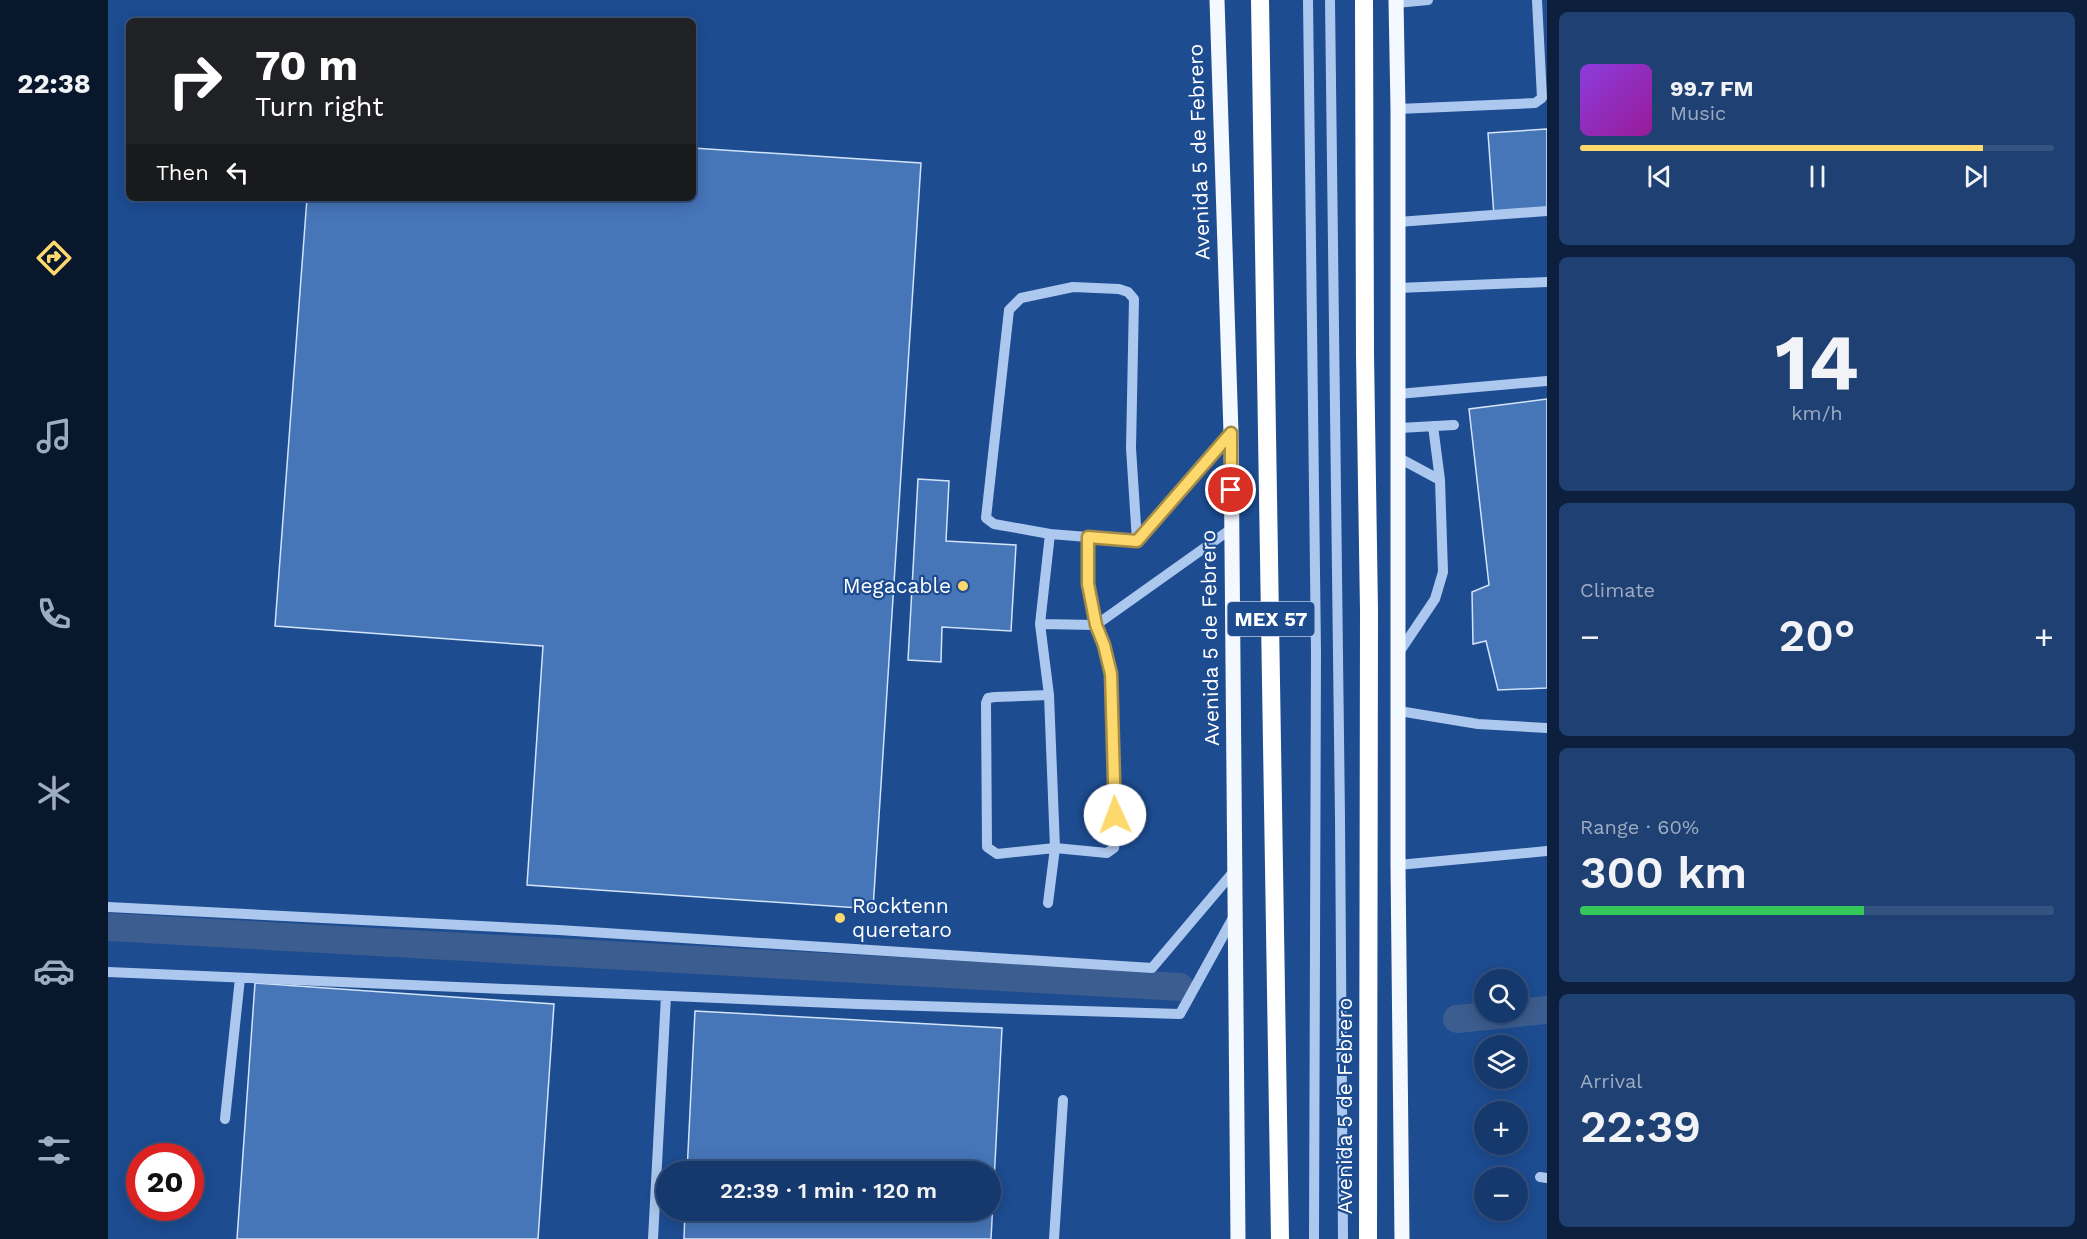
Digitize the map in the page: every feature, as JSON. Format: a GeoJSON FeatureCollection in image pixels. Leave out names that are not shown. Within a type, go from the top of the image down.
{"type":"FeatureCollection","features":[{"type":"Feature","properties":{"kind":"highway","name":"MEX 57"},"geometry":{"type":"LineString","coordinates":[[1260,0],[1280,1239]]}},
{"type":"Feature","properties":{"kind":"highway","name":"Avenida 5 de Febrero"},"geometry":{"type":"LineString","coordinates":[[1364,0],[1365,355],[1369,611],[1368,1239]]}},
{"type":"Feature","properties":{"kind":"main road","name":"Avenida 5 de Febrero"},"geometry":{"type":"LineString","coordinates":[[1217,0],[1231,433],[1238,1239]]}},
{"type":"Feature","properties":{"kind":"main road"},"geometry":{"type":"LineString","coordinates":[[1396,2],[1400,651],[1398,866],[1402,1239]]}},
{"type":"Feature","properties":{"kind":"lane"},"geometry":{"type":"LineString","coordinates":[[1308,0],[1316,652],[1314,1239]]}},
{"type":"Feature","properties":{"kind":"lane"},"geometry":{"type":"LineString","coordinates":[[1330,0],[1343,1239]]}},
{"type":"Feature","properties":{"kind":"lane"},"geometry":{"type":"LineString","coordinates":[[1396,2],[1428,0]]}},
{"type":"Feature","properties":{"kind":"lane"},"geometry":{"type":"LineString","coordinates":[[1398,109],[1535,103],[1542,98],[1537,0]]}},
{"type":"Feature","properties":{"kind":"lane"},"geometry":{"type":"LineString","coordinates":[[1398,222],[1547,211]]}},
{"type":"Feature","properties":{"kind":"lane"},"geometry":{"type":"LineString","coordinates":[[1398,288],[1547,282]]}},
{"type":"Feature","properties":{"kind":"lane"},"geometry":{"type":"LineString","coordinates":[[1073,287],[1119,289],[1128,292],[1134,299],[1131,448],[1137,541],[1050,534],[994,524],[986,518],[1009,310],[1021,298],[1073,287]]}},
{"type":"Feature","properties":{"kind":"lane"},"geometry":{"type":"LineString","coordinates":[[1398,394],[1547,381]]}},
{"type":"Feature","properties":{"kind":"lane"},"geometry":{"type":"LineString","coordinates":[[1399,429],[1454,425]]}},
{"type":"Feature","properties":{"kind":"lane"},"geometry":{"type":"LineString","coordinates":[[1400,651],[1435,599],[1443,572],[1440,480],[1433,426]]}},
{"type":"Feature","properties":{"kind":"lane"},"geometry":{"type":"LineString","coordinates":[[1137,541],[1231,433]]}},
{"type":"Feature","properties":{"kind":"lane"},"geometry":{"type":"LineString","coordinates":[[1399,458],[1440,480]]}},
{"type":"Feature","properties":{"kind":"lane"},"geometry":{"type":"LineString","coordinates":[[1040,624],[1096,625],[1231,529]]}},
{"type":"Feature","properties":{"kind":"lane"},"geometry":{"type":"LineString","coordinates":[[1048,903],[1055,848],[1049,695],[1040,624],[1050,534]]}},
{"type":"Feature","properties":{"kind":"lane"},"geometry":{"type":"LineString","coordinates":[[1049,695],[988,698],[986,703],[987,848],[997,854],[1055,848],[1107,853],[1114,848],[1116,838],[1111,674],[1096,625],[1088,584],[1088,537]]}},
{"type":"Feature","properties":{"kind":"lane"},"geometry":{"type":"LineString","coordinates":[[1399,711],[1478,724],[1547,728]]}},
{"type":"Feature","properties":{"kind":"lane"},"geometry":{"type":"LineString","coordinates":[[1398,866],[1547,851]]}},
{"type":"Feature","properties":{"kind":"lane"},"geometry":{"type":"LineString","coordinates":[[108,908],[559,930],[1152,968],[1235,870]]}},
{"type":"Feature","properties":{"kind":"lane"},"geometry":{"type":"LineString","coordinates":[[108,972],[666,996],[1180,1014],[1235,913]]}},
{"type":"Feature","properties":{"kind":"lane"},"geometry":{"type":"LineString","coordinates":[[225,1119],[240,978]]}},
{"type":"Feature","properties":{"kind":"lane"},"geometry":{"type":"LineString","coordinates":[[653,1239],[666,996]]}},
{"type":"Feature","properties":{"kind":"lane"},"geometry":{"type":"LineString","coordinates":[[1054,1239],[1063,1100]]}},
{"type":"Feature","properties":{"kind":"building"},"geometry":{"type":"Polygon","coordinates":[[[1547,129],[1547,210],[1494,216],[1488,133],[1547,129]]]}},
{"type":"Feature","properties":{"kind":"building"},"geometry":{"type":"Polygon","coordinates":[[[696,148],[921,163],[873,909],[527,885],[543,646],[275,626],[307,201],[696,201],[696,148]]]}},
{"type":"Feature","properties":{"kind":"building"},"geometry":{"type":"Polygon","coordinates":[[[1547,399],[1547,688],[1498,690],[1486,641],[1473,644],[1472,592],[1489,585],[1469,409],[1547,399]]]}},
{"type":"Feature","properties":{"kind":"building","name":"Megacable"},"geometry":{"type":"Polygon","coordinates":[[[918,479],[949,481],[946,541],[1016,545],[1011,631],[942,627],[941,662],[908,660],[918,479]]]}},
{"type":"Feature","properties":{"kind":"building"},"geometry":{"type":"Polygon","coordinates":[[[255,983],[554,1004],[538,1239],[237,1239],[255,983]]]}},
{"type":"Feature","properties":{"kind":"building"},"geometry":{"type":"Polygon","coordinates":[[[695,1011],[1002,1028],[995,1161],[688,1161],[695,1011]]]}},
{"type":"Feature","properties":{"kind":"building"},"geometry":{"type":"Polygon","coordinates":[[[685,1221],[992,1221],[991,1239],[684,1239],[685,1221]]]}},
{"type":"Feature","properties":{"kind":"waterway"},"geometry":{"type":"LineString","coordinates":[[108,927],[1180,987]]}},
{"type":"Feature","properties":{"kind":"waterway"},"geometry":{"type":"LineString","coordinates":[[1457,1019],[1547,1010]]}},
{"type":"Feature","properties":{"kind":"place","name":"Megacable"},"geometry":{"type":"Point","coordinates":[963,586]}},
{"type":"Feature","properties":{"kind":"place","name":"Rocktenn queretaro"},"geometry":{"type":"Point","coordinates":[840,918]}},
{"type":"Feature","properties":{"kind":"route"},"geometry":{"type":"LineString","coordinates":[[1115,815],[1111,674],[1096,625],[1088,584],[1088,537],[1137,541],[1231,433],[1231,490]]}}]}
